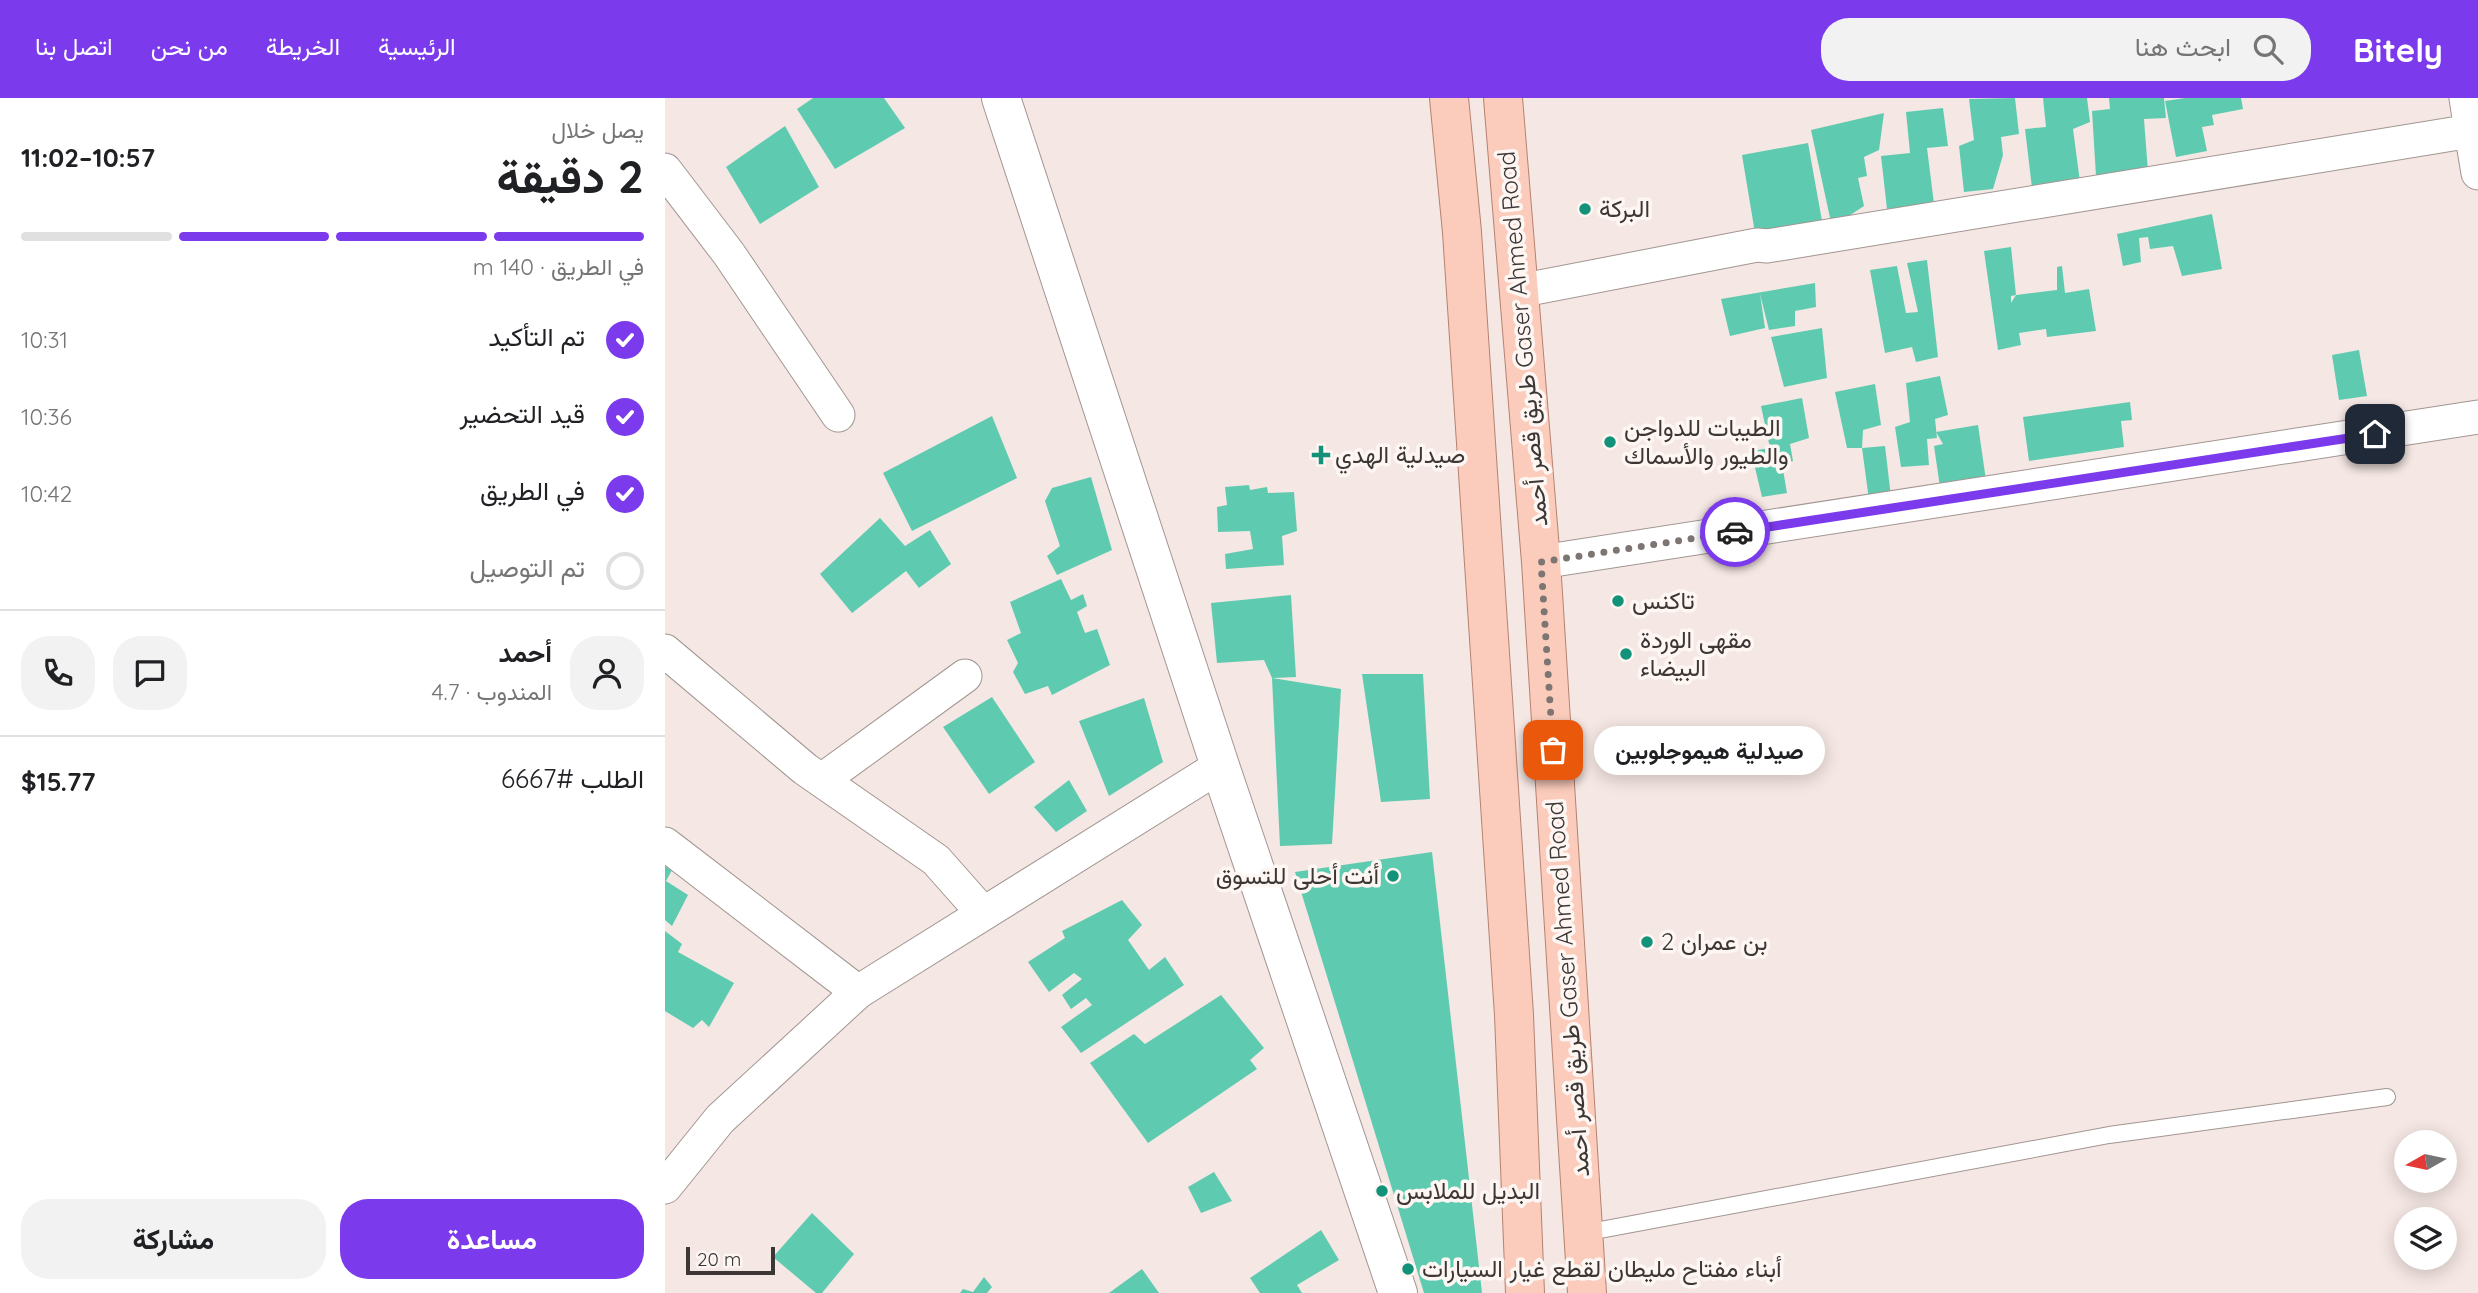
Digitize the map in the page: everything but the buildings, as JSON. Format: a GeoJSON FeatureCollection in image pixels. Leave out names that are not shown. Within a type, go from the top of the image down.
{"type":"FeatureCollection","features":[{"type":"Feature","properties":{"kind":"main road","name":"طريق قصر أحمد Gaser Ahmed Road"},"geometry":{"type":"LineString","coordinates":[[1448,98],[1462,232],[1512,987],[1525,1293]]}},
{"type":"Feature","properties":{"kind":"main road","name":"طريق قصر أحمد Gaser Ahmed Road"},"geometry":{"type":"LineString","coordinates":[[1504,101],[1541,562],[1587,1293]]}},
{"type":"Feature","properties":{"kind":"street"},"geometry":{"type":"LineString","coordinates":[[1001,98],[1220,766],[1398,1293]]}},
{"type":"Feature","properties":{"kind":"street"},"geometry":{"type":"LineString","coordinates":[[2466,98],[2478,173]]}},
{"type":"Feature","properties":{"kind":"street"},"geometry":{"type":"LineString","coordinates":[[1519,291],[1757,244],[1767,246],[2471,131]]}},
{"type":"Feature","properties":{"kind":"street"},"geometry":{"type":"LineString","coordinates":[[665,170],[736,264],[838,415]]}},
{"type":"Feature","properties":{"kind":"street"},"geometry":{"type":"LineString","coordinates":[[1541,562],[2478,417]]}},
{"type":"Feature","properties":{"kind":"street"},"geometry":{"type":"LineString","coordinates":[[665,651],[805,769],[936,860],[982,912]]}},
{"type":"Feature","properties":{"kind":"street"},"geometry":{"type":"LineString","coordinates":[[822,780],[965,676]]}},
{"type":"Feature","properties":{"kind":"street"},"geometry":{"type":"LineString","coordinates":[[665,1187],[720,1119],[857,992],[1220,766]]}},
{"type":"Feature","properties":{"kind":"street"},"geometry":{"type":"LineString","coordinates":[[665,844],[857,992]]}},
{"type":"Feature","properties":{"kind":"lane"},"geometry":{"type":"LineString","coordinates":[[1584,1233],[2109,1135],[2387,1097]]}},
{"type":"Feature","properties":{"kind":"way so far"},"geometry":{"type":"LineString","coordinates":[[1553,750],[1541,562],[1735,532]]}},
{"type":"Feature","properties":{"kind":"place","name":"البركة"},"geometry":{"type":"Point","coordinates":[1585,209]}},
{"type":"Feature","properties":{"kind":"place","name":"الطيبات للدواجن والطيور والأسماك"},"geometry":{"type":"Point","coordinates":[1610,442]}},
{"type":"Feature","properties":{"kind":"place","name":"صيدلية الهدي"},"geometry":{"type":"Point","coordinates":[1321,455]}},
{"type":"Feature","properties":{"kind":"place","name":"تاكنس"},"geometry":{"type":"Point","coordinates":[1618,601]}},
{"type":"Feature","properties":{"kind":"place","name":"مقهى الوردة البيضاء"},"geometry":{"type":"Point","coordinates":[1626,654]}},
{"type":"Feature","properties":{"kind":"place","name":"صيدلية هيموجلوبين"},"geometry":{"type":"Point","coordinates":[1553,750]}},
{"type":"Feature","properties":{"kind":"place","name":"أنت أحلى للتسوق"},"geometry":{"type":"Point","coordinates":[1393,876]}},
{"type":"Feature","properties":{"kind":"place","name":"بن عمران 2"},"geometry":{"type":"Point","coordinates":[1647,942]}},
{"type":"Feature","properties":{"kind":"place","name":"البديل للملابس"},"geometry":{"type":"Point","coordinates":[1382,1191]}},
{"type":"Feature","properties":{"kind":"place","name":"أبناء مفتاح مليطان لقطع غيار السيارات"},"geometry":{"type":"Point","coordinates":[1408,1269]}},
{"type":"Feature","properties":{"kind":"route"},"geometry":{"type":"LineString","coordinates":[[1735,532],[2375,434]]}}]}
